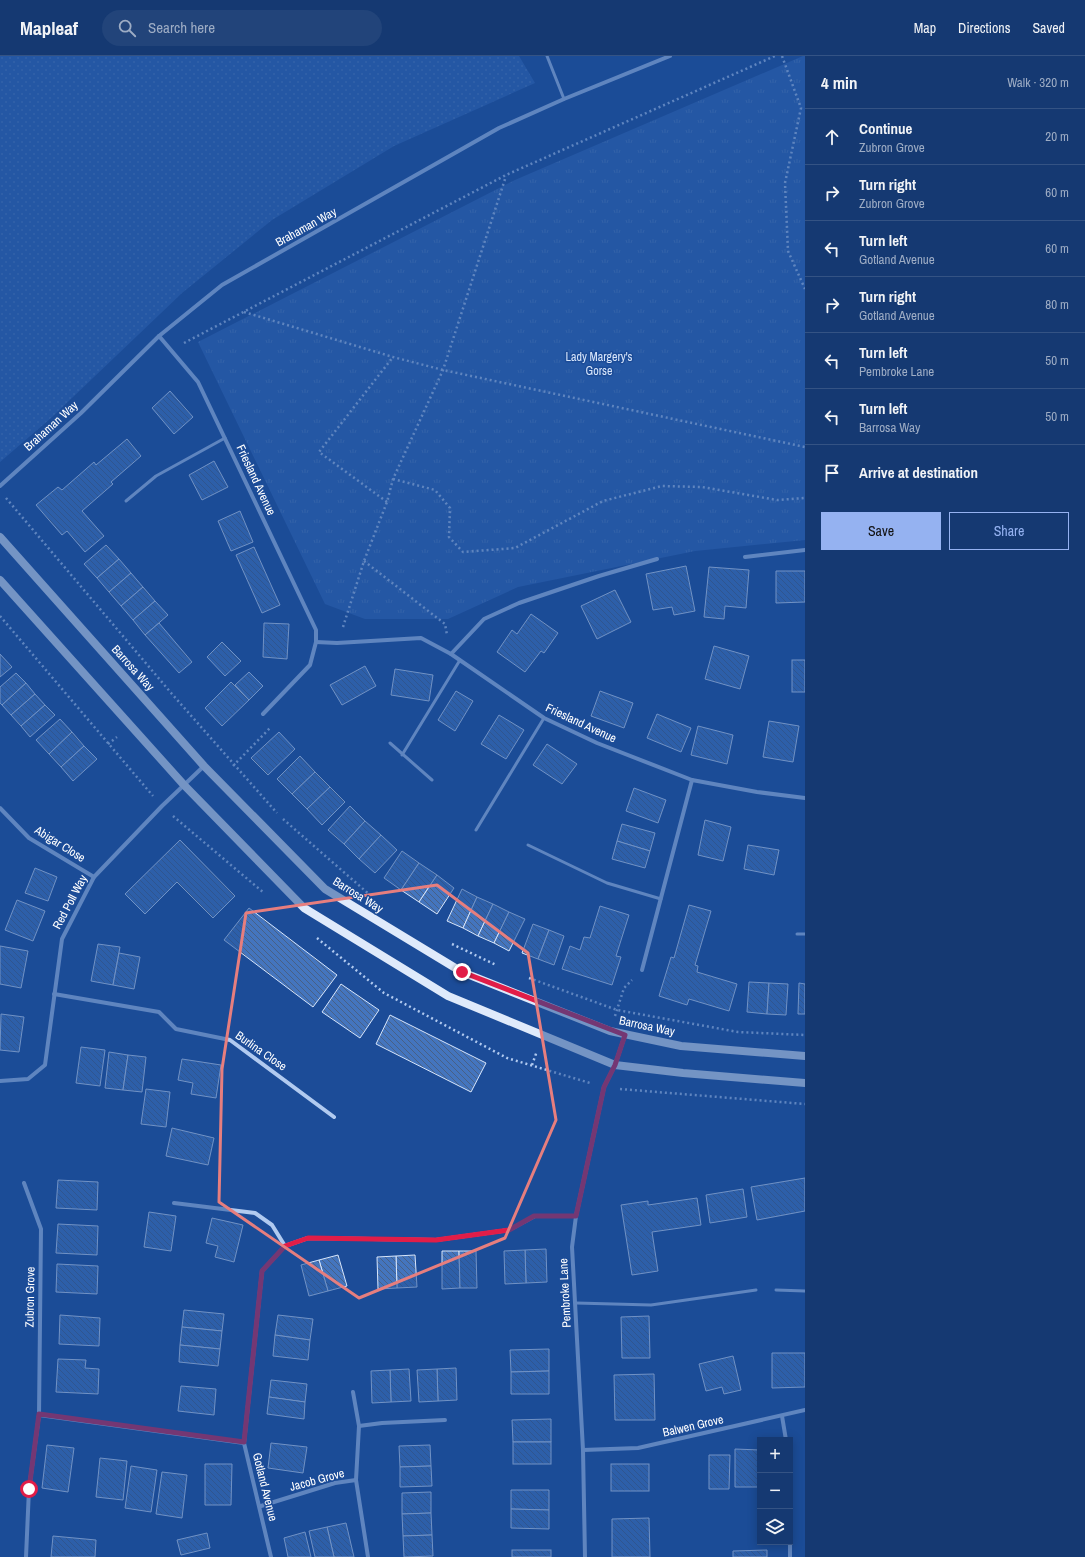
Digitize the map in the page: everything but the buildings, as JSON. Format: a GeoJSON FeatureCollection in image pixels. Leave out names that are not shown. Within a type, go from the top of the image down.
{"type":"FeatureCollection","features":[{"type":"Feature","properties":{"kind":"street","name":"Brahaman Way"},"geometry":{"type":"LineString","coordinates":[[0,486],[82,413],[159,336],[222,285],[499,128],[564,99],[670,56]]}},
{"type":"Feature","properties":{"kind":"street","name":"Friesland Avenue"},"geometry":{"type":"LineString","coordinates":[[159,336],[198,382],[316,630],[316,642],[310,665],[263,714]]}},
{"type":"Feature","properties":{"kind":"street","name":"Barrosa Way"},"geometry":{"type":"LineString","coordinates":[[0,537],[204,766],[324,889],[462,972],[610,1031],[680,1046],[805,1056]]}},
{"type":"Feature","properties":{"kind":"street"},"geometry":{"type":"LineString","coordinates":[[744,557],[805,550]]}},
{"type":"Feature","properties":{"kind":"street"},"geometry":{"type":"LineString","coordinates":[[451,654],[484,619],[519,603],[599,576],[657,559]]}},
{"type":"Feature","properties":{"kind":"street"},"geometry":{"type":"LineString","coordinates":[[0,580],[184,785],[304,908],[448,996],[615,1065],[683,1073],[805,1083]]}},
{"type":"Feature","properties":{"kind":"street","name":"Friesland Avenue"},"geometry":{"type":"LineString","coordinates":[[316,642],[338,643],[421,638],[451,654],[544,718],[596,743],[692,780],[757,792],[805,798]]}},
{"type":"Feature","properties":{"kind":"street","name":"Red Poll Way"},"geometry":{"type":"LineString","coordinates":[[0,1081],[28,1079],[45,1065],[62,939],[94,877],[162,806],[204,766]]}},
{"type":"Feature","properties":{"kind":"street"},"geometry":{"type":"LineString","coordinates":[[642,970],[692,780]]}},
{"type":"Feature","properties":{"kind":"street","name":"Abigar Close"},"geometry":{"type":"LineString","coordinates":[[0,808],[29,838],[94,877]]}},
{"type":"Feature","properties":{"kind":"street","name":"Burlina Close"},"geometry":{"type":"LineString","coordinates":[[54,994],[159,1012],[176,1029],[230,1040],[334,1117]]}},
{"type":"Feature","properties":{"kind":"street","name":"Pembroke Lane"},"geometry":{"type":"LineString","coordinates":[[585,1557],[583,1450],[572,1247],[576,1216],[604,1087],[615,1065],[625,1035]]}},
{"type":"Feature","properties":{"kind":"street","name":"Zubron Grove"},"geometry":{"type":"LineString","coordinates":[[24,1183],[41,1229],[39,1414],[29,1489],[26,1557]]}},
{"type":"Feature","properties":{"kind":"street"},"geometry":{"type":"LineString","coordinates":[[174,1203],[256,1213],[272,1225],[285,1246]]}},
{"type":"Feature","properties":{"kind":"street","name":"Gotland Avenue"},"geometry":{"type":"LineString","coordinates":[[271,1557],[261,1506],[244,1442],[262,1271],[285,1246],[308,1238],[436,1240],[509,1230],[534,1216],[576,1216]]}},
{"type":"Feature","properties":{"kind":"street","name":"Jacob Grove"},"geometry":{"type":"LineString","coordinates":[[353,1392],[358,1426],[356,1480],[368,1557]]}},
{"type":"Feature","properties":{"kind":"street","name":"Balwen Grove"},"geometry":{"type":"LineString","coordinates":[[583,1450],[638,1448],[805,1410]]}},
{"type":"Feature","properties":{"kind":"street"},"geometry":{"type":"LineString","coordinates":[[39,1414],[244,1442]]}},
{"type":"Feature","properties":{"kind":"street"},"geometry":{"type":"LineString","coordinates":[[782,1416],[786,1437]]}},
{"type":"Feature","properties":{"kind":"street"},"geometry":{"type":"LineString","coordinates":[[358,1426],[382,1423],[445,1420]]}},
{"type":"Feature","properties":{"kind":"street","name":"Jacob Grove"},"geometry":{"type":"LineString","coordinates":[[261,1506],[335,1484],[356,1480]]}},
{"type":"Feature","properties":{"kind":"street"},"geometry":{"type":"LineString","coordinates":[[790,1545],[790,1557]]}},
{"type":"Feature","properties":{"kind":"lane"},"geometry":{"type":"LineString","coordinates":[[547,56],[564,99]]}},
{"type":"Feature","properties":{"kind":"lane"},"geometry":{"type":"LineString","coordinates":[[126,501],[156,476],[225,438]]}},
{"type":"Feature","properties":{"kind":"lane"},"geometry":{"type":"LineString","coordinates":[[402,755],[460,660]]}},
{"type":"Feature","properties":{"kind":"lane"},"geometry":{"type":"LineString","coordinates":[[476,830],[544,718]]}},
{"type":"Feature","properties":{"kind":"lane"},"geometry":{"type":"LineString","coordinates":[[390,743],[432,780]]}},
{"type":"Feature","properties":{"kind":"lane"},"geometry":{"type":"LineString","coordinates":[[528,845],[607,883],[661,899]]}},
{"type":"Feature","properties":{"kind":"lane"},"geometry":{"type":"LineString","coordinates":[[797,934],[805,934]]}},
{"type":"Feature","properties":{"kind":"lane"},"geometry":{"type":"LineString","coordinates":[[576,1302],[651,1305],[756,1290]]}},
{"type":"Feature","properties":{"kind":"lane"},"geometry":{"type":"LineString","coordinates":[[776,1290],[805,1290]]}},
{"type":"Feature","properties":{"kind":"path"},"geometry":{"type":"LineString","coordinates":[[174,352],[186,340],[243,312],[506,175],[775,56]]}},
{"type":"Feature","properties":{"kind":"path"},"geometry":{"type":"LineString","coordinates":[[782,56],[801,108],[786,183],[788,251],[805,289]]}},
{"type":"Feature","properties":{"kind":"path"},"geometry":{"type":"LineString","coordinates":[[338,643],[364,561],[388,502],[393,479],[443,370],[506,175]]}},
{"type":"Feature","properties":{"kind":"path"},"geometry":{"type":"LineString","coordinates":[[243,312],[393,358],[805,447]]}},
{"type":"Feature","properties":{"kind":"path"},"geometry":{"type":"LineString","coordinates":[[388,502],[319,452],[393,358]]}},
{"type":"Feature","properties":{"kind":"path"},"geometry":{"type":"LineString","coordinates":[[393,479],[435,490],[450,508],[449,537],[463,552],[514,548],[603,501],[662,486],[702,487],[777,500],[805,498]]}},
{"type":"Feature","properties":{"kind":"path"},"geometry":{"type":"LineString","coordinates":[[5,496],[281,818],[372,896]]}},
{"type":"Feature","properties":{"kind":"path"},"geometry":{"type":"LineString","coordinates":[[364,561],[445,624],[451,654]]}},
{"type":"Feature","properties":{"kind":"path"},"geometry":{"type":"LineString","coordinates":[[219,780],[271,728],[263,714]]}},
{"type":"Feature","properties":{"kind":"path"},"geometry":{"type":"LineString","coordinates":[[445,941],[501,968]]}},
{"type":"Feature","properties":{"kind":"path"},"geometry":{"type":"LineString","coordinates":[[610,1031],[624,988],[642,970]]}},
{"type":"Feature","properties":{"kind":"path"},"geometry":{"type":"LineString","coordinates":[[522,976],[617,1010],[738,1032],[805,1035]]}},
{"type":"Feature","properties":{"kind":"highlighted area"},"geometry":{"type":"Polygon","coordinates":[[[437,885],[528,953],[556,1120],[505,1238],[359,1298],[219,1202],[222,1069],[246,913],[437,885]]]}},
{"type":"Feature","properties":{"kind":"green space"},"geometry":{"type":"Polygon","coordinates":[[[0,56],[519,56],[535,83],[394,146],[272,220],[182,293],[51,418],[0,462],[0,56]]]}},
{"type":"Feature","properties":{"kind":"green space","name":"Lady Margery's Gorse"},"geometry":{"type":"Polygon","coordinates":[[[805,56],[805,540],[695,551],[518,587],[448,619],[365,619],[325,604],[198,342],[515,180],[805,56]]]}},
{"type":"Feature","properties":{"kind":"route"},"geometry":{"type":"LineString","coordinates":[[29,1489],[39,1414],[244,1442],[262,1271],[285,1246],[308,1238],[436,1240],[509,1230],[534,1216],[576,1216],[604,1087],[615,1065],[625,1035],[610,1031],[556,1008],[462,972]]}}]}
